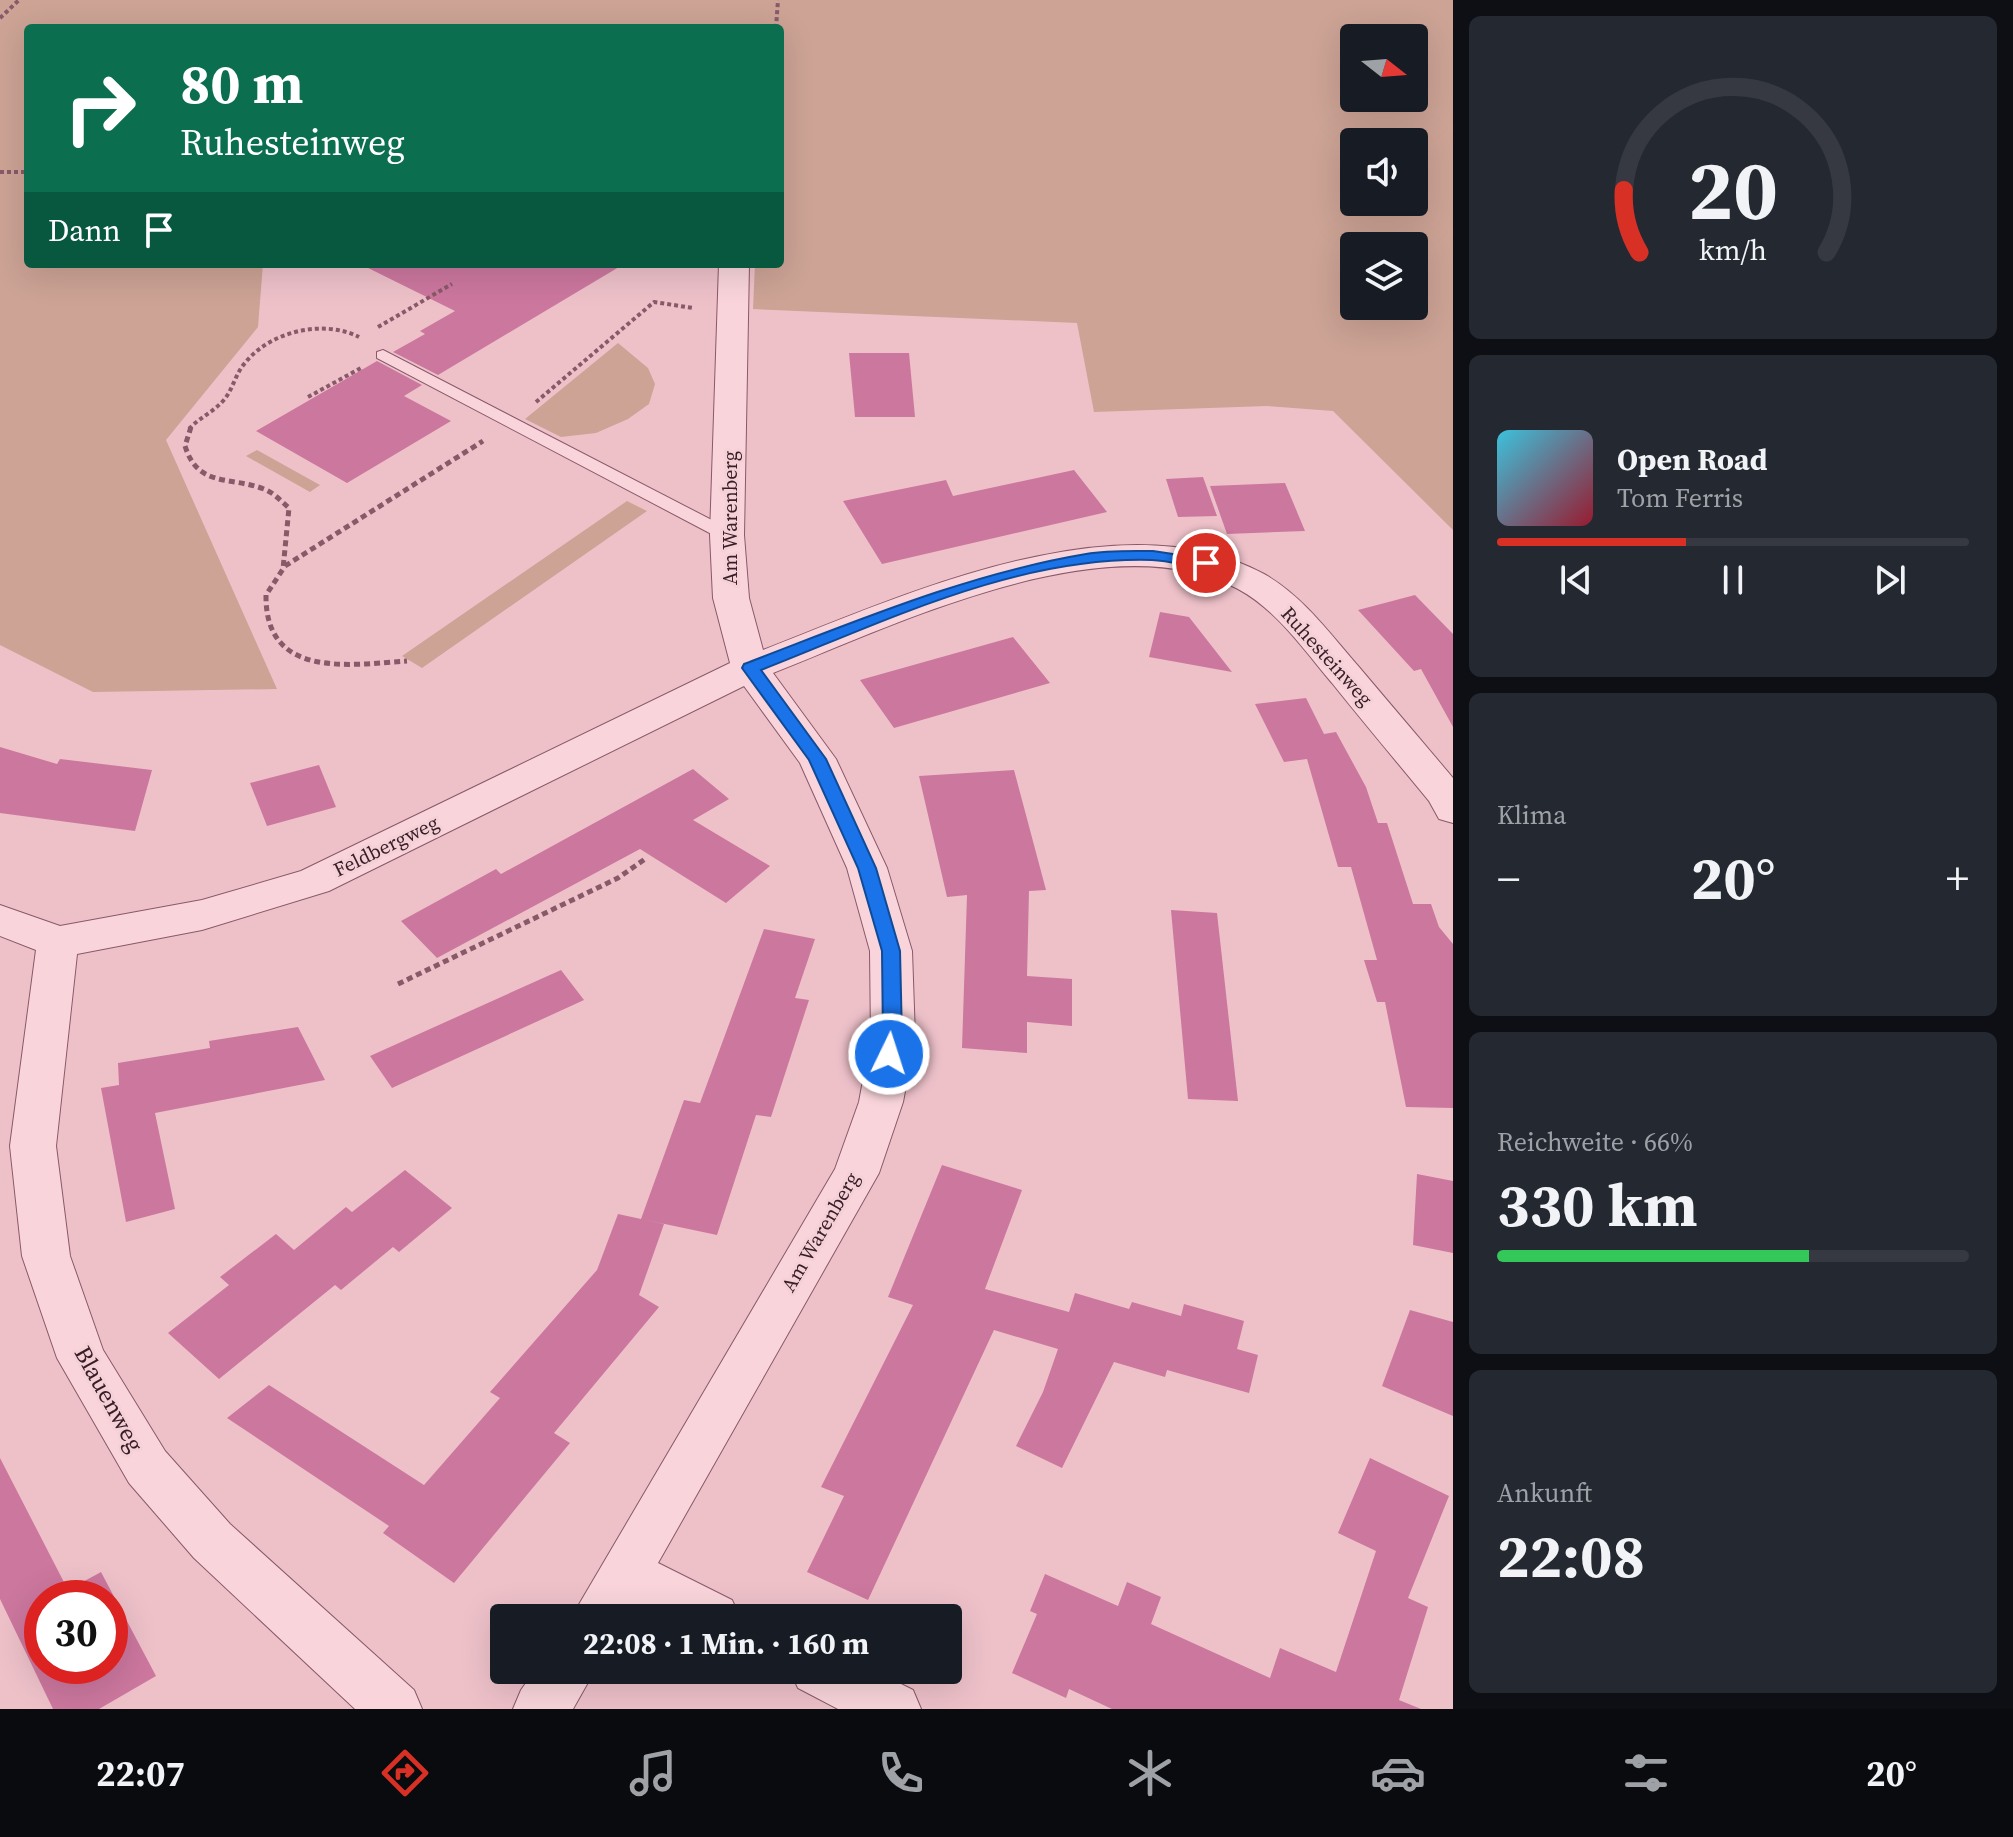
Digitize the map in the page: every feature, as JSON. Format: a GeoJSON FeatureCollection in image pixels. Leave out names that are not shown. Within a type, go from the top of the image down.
{"type":"FeatureCollection","features":[{"type":"Feature","properties":{"kind":"street","name":"Am Warenberg"},"geometry":{"type":"LineString","coordinates":[[606,1604],[856,1173],[881,1102],[893,1037],[891,951],[867,868],[817,759],[750,668],[731,598],[727,535],[734,268]]}},
{"type":"Feature","properties":{"kind":"street","name":"Ruhesteinweg"},"geometry":{"type":"LineString","coordinates":[[750,668],[928,599],[993,578],[1089,558],[1153,555],[1206,563],[1252,582],[1295,615],[1444,793],[1453,809]]}},
{"type":"Feature","properties":{"kind":"street","name":"Feldbergweg"},"geometry":{"type":"LineString","coordinates":[[58,942],[202,915],[315,881],[750,668]]}},
{"type":"Feature","properties":{"kind":"street"},"geometry":{"type":"LineString","coordinates":[[0,920],[58,942]]}},
{"type":"Feature","properties":{"kind":"street","name":"Blauenweg"},"geometry":{"type":"LineString","coordinates":[[58,942],[33,1146],[46,1256],[81,1358],[147,1467],[202,1531],[395,1709]]}},
{"type":"Feature","properties":{"kind":"street"},"geometry":{"type":"LineString","coordinates":[[624,1573],[685,1604]]}},
{"type":"Feature","properties":{"kind":"street"},"geometry":{"type":"LineString","coordinates":[[540,1709],[558,1684]]}},
{"type":"Feature","properties":{"kind":"street"},"geometry":{"type":"LineString","coordinates":[[845,1684],[894,1709]]}},
{"type":"Feature","properties":{"kind":"lane"},"geometry":{"type":"LineString","coordinates":[[383,355],[727,535]]}},
{"type":"Feature","properties":{"kind":"path"},"geometry":{"type":"LineString","coordinates":[[0,18],[19,0]]}},
{"type":"Feature","properties":{"kind":"path"},"geometry":{"type":"LineString","coordinates":[[776,24],[778,0]]}},
{"type":"Feature","properties":{"kind":"path"},"geometry":{"type":"LineString","coordinates":[[0,172],[24,172]]}},
{"type":"Feature","properties":{"kind":"path"},"geometry":{"type":"LineString","coordinates":[[373,330],[452,284]]}},
{"type":"Feature","properties":{"kind":"path"},"geometry":{"type":"LineString","coordinates":[[360,338],[342,329],[301,331],[280,338],[249,358],[225,400],[194,422],[186,439],[188,456],[196,470],[217,479],[270,491],[289,508],[284,566],[266,596],[270,632],[289,653],[305,660],[335,664],[407,661]]}},
{"type":"Feature","properties":{"kind":"path"},"geometry":{"type":"LineString","coordinates":[[308,397],[365,365]]}},
{"type":"Feature","properties":{"kind":"path"},"geometry":{"type":"LineString","coordinates":[[398,984],[618,878],[645,859]]}},
{"type":"Feature","properties":{"kind":"shaded area"},"geometry":{"type":"Polygon","coordinates":[[[0,0],[1453,0],[1453,530],[1333,411],[1267,406],[1094,412],[1077,323],[753,309],[755,268],[784,268],[784,24],[24,24],[24,268],[263,268],[258,327],[166,440],[277,689],[93,692],[0,645],[0,0]]]}},
{"type":"Feature","properties":{"kind":"shaded area"},"geometry":{"type":"Polygon","coordinates":[[[618,343],[648,368],[655,384],[649,404],[628,419],[596,433],[561,437],[525,419],[618,343]]]}},
{"type":"Feature","properties":{"kind":"shaded area"},"geometry":{"type":"Polygon","coordinates":[[[257,450],[320,485],[310,492],[246,456],[257,450]]]}},
{"type":"Feature","properties":{"kind":"shaded area"},"geometry":{"type":"Polygon","coordinates":[[[627,501],[647,511],[422,668],[402,656],[627,501]]]}},
{"type":"Feature","properties":{"kind":"building"},"geometry":{"type":"Polygon","coordinates":[[[368,268],[617,268],[438,375],[393,352],[425,334],[420,331],[455,311],[368,268]]]}},
{"type":"Feature","properties":{"kind":"building"},"geometry":{"type":"Polygon","coordinates":[[[849,353],[909,353],[915,417],[855,417],[849,353]]]}},
{"type":"Feature","properties":{"kind":"building"},"geometry":{"type":"Polygon","coordinates":[[[377,361],[422,385],[404,396],[451,421],[347,483],[256,431],[377,361]]]}},
{"type":"Feature","properties":{"kind":"building"},"geometry":{"type":"Polygon","coordinates":[[[1074,470],[1107,512],[882,564],[843,501],[946,480],[953,496],[1074,470]]]}},
{"type":"Feature","properties":{"kind":"building"},"geometry":{"type":"Polygon","coordinates":[[[1203,477],[1217,516],[1178,517],[1166,479],[1203,477]]]}},
{"type":"Feature","properties":{"kind":"building"},"geometry":{"type":"Polygon","coordinates":[[[1285,483],[1305,531],[1227,534],[1210,486],[1285,483]]]}},
{"type":"Feature","properties":{"kind":"building"},"geometry":{"type":"Polygon","coordinates":[[[1415,595],[1453,634],[1453,727],[1421,669],[1414,671],[1358,610],[1415,595]]]}},
{"type":"Feature","properties":{"kind":"building"},"geometry":{"type":"Polygon","coordinates":[[[1160,612],[1189,617],[1232,672],[1149,657],[1160,612]]]}},
{"type":"Feature","properties":{"kind":"building"},"geometry":{"type":"Polygon","coordinates":[[[1013,637],[1050,683],[894,728],[860,680],[1013,637]]]}},
{"type":"Feature","properties":{"kind":"building"},"geometry":{"type":"Polygon","coordinates":[[[1306,698],[1324,734],[1336,732],[1366,787],[1378,823],[1387,823],[1413,904],[1431,904],[1439,927],[1453,944],[1453,1108],[1406,1107],[1385,1002],[1377,1002],[1364,960],[1377,960],[1351,867],[1338,867],[1307,759],[1284,762],[1255,704],[1306,698]]]}},
{"type":"Feature","properties":{"kind":"building"},"geometry":{"type":"Polygon","coordinates":[[[0,747],[57,764],[60,759],[152,770],[135,831],[0,813],[0,747]]]}},
{"type":"Feature","properties":{"kind":"building"},"geometry":{"type":"Polygon","coordinates":[[[319,765],[336,807],[267,826],[250,783],[319,765]]]}},
{"type":"Feature","properties":{"kind":"building"},"geometry":{"type":"Polygon","coordinates":[[[693,769],[729,799],[693,820],[770,866],[726,903],[640,849],[437,958],[401,921],[496,869],[501,874],[693,769]]]}},
{"type":"Feature","properties":{"kind":"building"},"geometry":{"type":"Polygon","coordinates":[[[1014,770],[1046,890],[1029,891],[1027,976],[1072,979],[1072,1026],[1027,1022],[1027,1053],[962,1048],[967,895],[947,897],[919,776],[1014,770]]]}},
{"type":"Feature","properties":{"kind":"building"},"geometry":{"type":"Polygon","coordinates":[[[1171,910],[1217,913],[1238,1101],[1188,1099],[1171,910]]]}},
{"type":"Feature","properties":{"kind":"building"},"geometry":{"type":"Polygon","coordinates":[[[764,929],[815,939],[795,998],[809,1000],[771,1117],[756,1115],[717,1235],[641,1219],[684,1100],[700,1103],[764,929]]]}},
{"type":"Feature","properties":{"kind":"building"},"geometry":{"type":"Polygon","coordinates":[[[561,970],[584,1000],[392,1088],[370,1056],[561,970]]]}},
{"type":"Feature","properties":{"kind":"building"},"geometry":{"type":"Polygon","coordinates":[[[298,1027],[325,1080],[155,1113],[175,1209],[126,1222],[101,1088],[119,1085],[118,1063],[210,1048],[209,1041],[298,1027]]]}},
{"type":"Feature","properties":{"kind":"building"},"geometry":{"type":"Polygon","coordinates":[[[942,1165],[1022,1190],[985,1289],[1069,1312],[1075,1293],[1129,1309],[1132,1302],[1181,1316],[1184,1304],[1244,1321],[1237,1349],[1258,1355],[1249,1393],[1167,1370],[1165,1377],[1114,1362],[1062,1468],[1016,1446],[1043,1392],[1058,1349],[994,1330],[868,1600],[807,1572],[844,1496],[821,1487],[913,1305],[888,1297],[942,1165]]]}},
{"type":"Feature","properties":{"kind":"building"},"geometry":{"type":"Polygon","coordinates":[[[405,1170],[452,1208],[399,1252],[393,1247],[341,1290],[335,1285],[219,1379],[168,1333],[229,1285],[220,1277],[276,1234],[294,1250],[346,1207],[352,1212],[405,1170]]]}},
{"type":"Feature","properties":{"kind":"building"},"geometry":{"type":"Polygon","coordinates":[[[1417,1174],[1453,1181],[1453,1253],[1413,1245],[1417,1174]]]}},
{"type":"Feature","properties":{"kind":"building"},"geometry":{"type":"Polygon","coordinates":[[[618,1214],[664,1224],[639,1295],[659,1307],[554,1433],[570,1443],[454,1583],[383,1533],[389,1526],[227,1418],[269,1385],[424,1485],[500,1398],[490,1392],[597,1270],[618,1214]]]}},
{"type":"Feature","properties":{"kind":"building"},"geometry":{"type":"Polygon","coordinates":[[[1410,1310],[1453,1322],[1453,1416],[1382,1386],[1410,1310]]]}},
{"type":"Feature","properties":{"kind":"building"},"geometry":{"type":"Polygon","coordinates":[[[0,1458],[63,1580],[24,1580],[24,1649],[0,1599],[0,1458]]]}},
{"type":"Feature","properties":{"kind":"building"},"geometry":{"type":"Polygon","coordinates":[[[1370,1458],[1449,1496],[1408,1598],[1428,1607],[1399,1700],[1421,1709],[1112,1709],[1069,1689],[1066,1698],[1012,1673],[1037,1614],[1030,1611],[1045,1574],[1118,1606],[1127,1582],[1161,1597],[1151,1624],[1270,1678],[1280,1648],[1336,1672],[1376,1551],[1338,1533],[1370,1458]]]}},
{"type":"Feature","properties":{"kind":"building"},"geometry":{"type":"Polygon","coordinates":[[[101,1572],[105,1580],[86,1580],[101,1572]]]}},
{"type":"Feature","properties":{"kind":"building"},"geometry":{"type":"Polygon","coordinates":[[[128,1623],[156,1676],[99,1709],[53,1709],[41,1684],[128,1684],[128,1623]]]}},
{"type":"Feature","properties":{"kind":"route"},"geometry":{"type":"LineString","coordinates":[[889,1054],[893,1037],[891,951],[867,868],[817,759],[750,668],[928,599],[993,578],[1089,558],[1153,555],[1206,563]]}}]}
